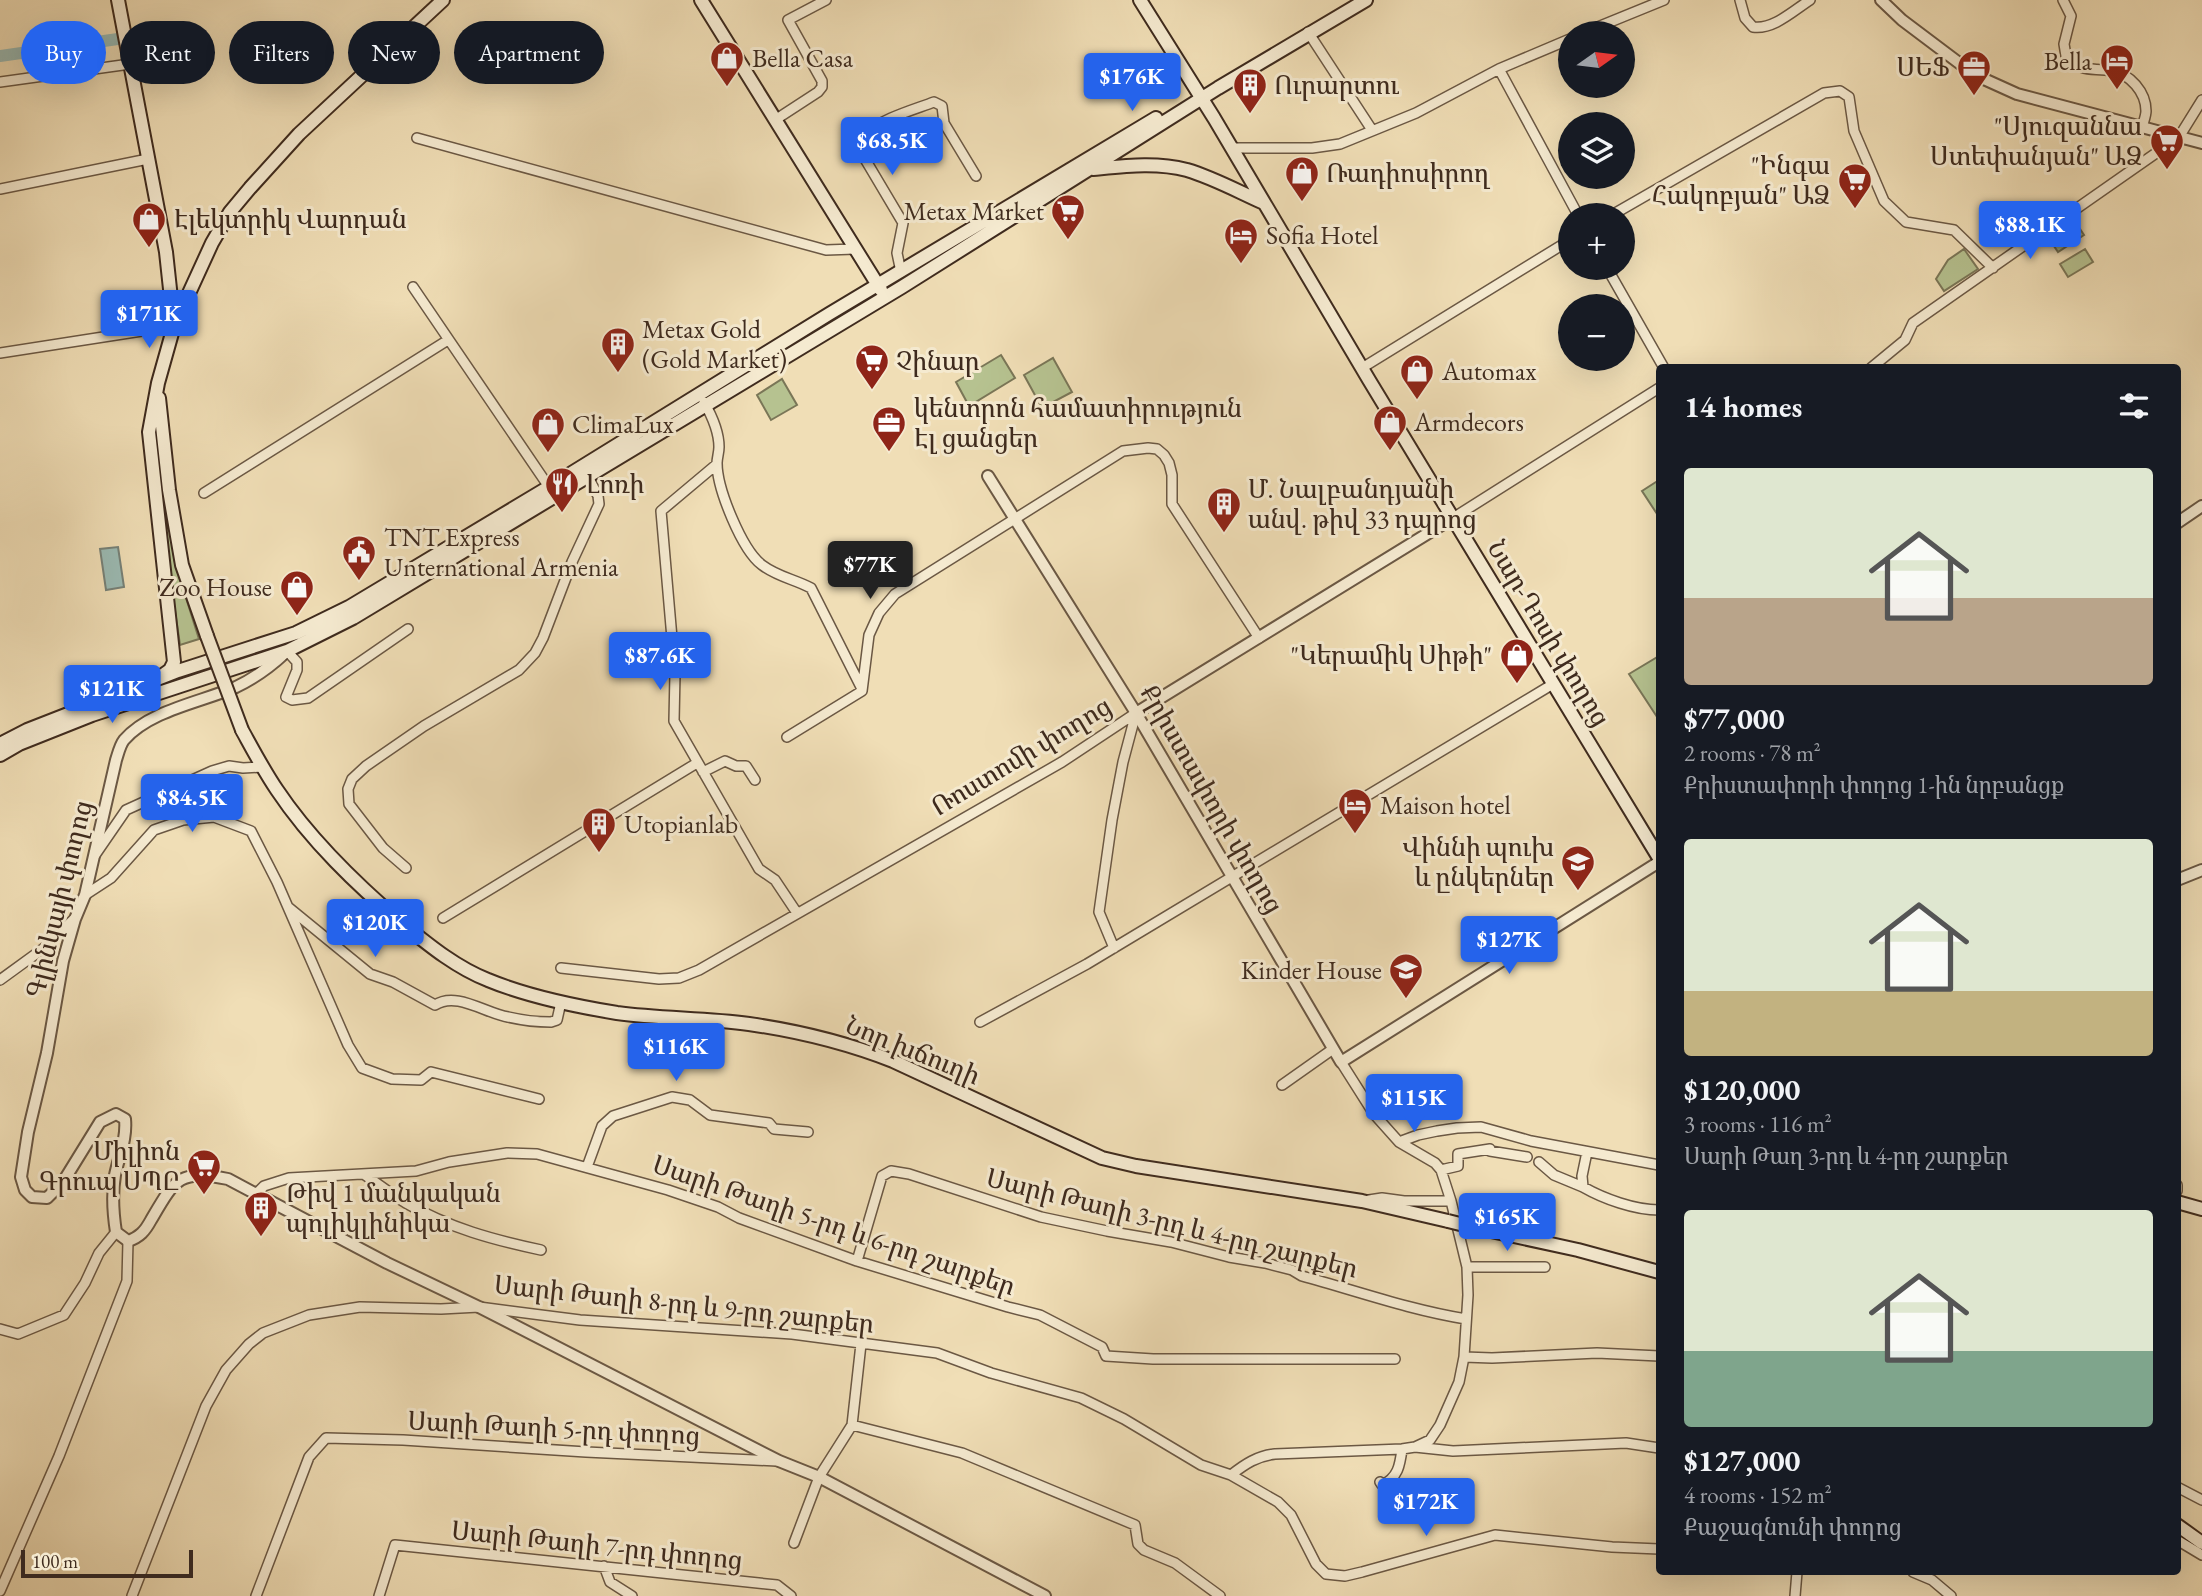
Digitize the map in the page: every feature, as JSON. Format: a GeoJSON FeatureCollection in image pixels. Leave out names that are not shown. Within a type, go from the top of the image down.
{"type":"FeatureCollection","features":[{"type":"Feature","properties":{"kind":"main road"},"geometry":{"type":"LineString","coordinates":[[118,0],[123,21]]}},
{"type":"Feature","properties":{"kind":"main road"},"geometry":{"type":"LineString","coordinates":[[156,680],[170,670],[174,662],[149,432],[158,383],[174,326],[212,243],[230,212],[299,134],[443,0]]}},
{"type":"Feature","properties":{"kind":"main road"},"geometry":{"type":"LineString","coordinates":[[701,0],[882,291]]}},
{"type":"Feature","properties":{"kind":"main road","name":"Նար-Դոսի փողոց"},"geometry":{"type":"LineString","coordinates":[[1140,0],[1656,855]]}},
{"type":"Feature","properties":{"kind":"main road"},"geometry":{"type":"LineString","coordinates":[[1309,34],[1359,0]]}},
{"type":"Feature","properties":{"kind":"main road"},"geometry":{"type":"LineString","coordinates":[[882,291],[901,272],[1366,0]]}},
{"type":"Feature","properties":{"kind":"main road"},"geometry":{"type":"LineString","coordinates":[[134,84],[166,252],[174,326]]}},
{"type":"Feature","properties":{"kind":"main road"},"geometry":{"type":"LineString","coordinates":[[0,755],[19,744],[92,715],[287,651],[353,618],[702,400],[882,291],[1091,170],[1199,96]]}},
{"type":"Feature","properties":{"kind":"main road"},"geometry":{"type":"LineString","coordinates":[[1091,170],[1135,165],[1174,167],[1219,182],[1264,203]]}},
{"type":"Feature","properties":{"kind":"main road","name":"Նոր խճուղի"},"geometry":{"type":"LineString","coordinates":[[158,383],[169,490],[182,565],[242,730],[278,792],[309,832],[357,884],[424,941],[450,959],[488,980],[561,1002],[617,1013],[747,1024],[805,1034],[866,1050],[1102,1158],[1136,1166],[1362,1201],[1578,1250],[1656,1271]]}},
{"type":"Feature","properties":{"kind":"main road"},"geometry":{"type":"LineString","coordinates":[[0,744],[27,730],[178,671],[296,633],[338,612],[549,487],[585,472]]}},
{"type":"Feature","properties":{"kind":"main road"},"geometry":{"type":"LineString","coordinates":[[2181,1203],[2202,1209]]}},
{"type":"Feature","properties":{"kind":"main road"},"geometry":{"type":"LineString","coordinates":[[2181,1528],[2202,1543]]}},
{"type":"Feature","properties":{"kind":"street"},"geometry":{"type":"LineString","coordinates":[[775,120],[822,87],[822,81],[788,20],[826,0]]}},
{"type":"Feature","properties":{"kind":"street"},"geometry":{"type":"LineString","coordinates":[[1612,21],[1663,0]]}},
{"type":"Feature","properties":{"kind":"street"},"geometry":{"type":"LineString","coordinates":[[1740,0],[1745,18],[1753,27],[1762,28],[1810,0]]}},
{"type":"Feature","properties":{"kind":"street"},"geometry":{"type":"LineString","coordinates":[[1881,0],[1902,20],[1975,75],[2017,94],[2143,125]]}},
{"type":"Feature","properties":{"kind":"street"},"geometry":{"type":"LineString","coordinates":[[1888,0],[1946,49],[1977,71],[2019,90],[2202,141]]}},
{"type":"Feature","properties":{"kind":"street"},"geometry":{"type":"LineString","coordinates":[[2063,0],[2071,16],[2064,44],[2066,56],[2085,69],[2121,72],[2139,87],[2146,111],[2143,125]]}},
{"type":"Feature","properties":{"kind":"street"},"geometry":{"type":"LineString","coordinates":[[1309,34],[1372,131]]}},
{"type":"Feature","properties":{"kind":"street"},"geometry":{"type":"LineString","coordinates":[[1231,148],[1294,149],[1332,146],[1416,113],[1499,69],[1558,44]]}},
{"type":"Feature","properties":{"kind":"street"},"geometry":{"type":"LineString","coordinates":[[0,82],[120,62]]}},
{"type":"Feature","properties":{"kind":"street"},"geometry":{"type":"LineString","coordinates":[[1499,69],[1572,203]]}},
{"type":"Feature","properties":{"kind":"street"},"geometry":{"type":"LineString","coordinates":[[1633,203],[1824,93],[1840,91],[1849,97],[1854,131],[1884,201],[1906,222],[1954,230],[1993,268]]}},
{"type":"Feature","properties":{"kind":"street"},"geometry":{"type":"LineString","coordinates":[[1876,364],[1905,340],[1913,323],[2180,135],[2202,100]]}},
{"type":"Feature","properties":{"kind":"street"},"geometry":{"type":"LineString","coordinates":[[901,272],[898,253],[903,223],[862,154],[863,142],[869,133],[877,126],[934,102],[942,106],[944,123],[976,176]]}},
{"type":"Feature","properties":{"kind":"street"},"geometry":{"type":"LineString","coordinates":[[417,138],[826,250],[855,249]]}},
{"type":"Feature","properties":{"kind":"street"},"geometry":{"type":"LineString","coordinates":[[0,189],[148,159]]}},
{"type":"Feature","properties":{"kind":"street"},"geometry":{"type":"LineString","coordinates":[[1362,368],[1558,247]]}},
{"type":"Feature","properties":{"kind":"street"},"geometry":{"type":"LineString","coordinates":[[1614,280],[1662,364]]}},
{"type":"Feature","properties":{"kind":"street"},"geometry":{"type":"LineString","coordinates":[[413,287],[549,487]]}},
{"type":"Feature","properties":{"kind":"street"},"geometry":{"type":"LineString","coordinates":[[0,353],[174,326]]}},
{"type":"Feature","properties":{"kind":"street"},"geometry":{"type":"LineString","coordinates":[[204,493],[448,340]]}},
{"type":"Feature","properties":{"kind":"street","name":"Ռոստոմի փողոց"},"geometry":{"type":"LineString","coordinates":[[561,968],[659,979],[679,978],[699,970],[1062,762],[1136,713],[1656,390]]}},
{"type":"Feature","properties":{"kind":"street"},"geometry":{"type":"LineString","coordinates":[[702,400],[719,437],[717,464],[727,511],[741,537],[760,564],[785,579],[811,588],[862,691]]}},
{"type":"Feature","properties":{"kind":"street"},"geometry":{"type":"LineString","coordinates":[[862,691],[869,635],[879,613],[895,594],[1123,451],[1148,447],[1157,449],[1169,463],[1172,475],[1172,504],[1259,638]]}},
{"type":"Feature","properties":{"kind":"street"},"geometry":{"type":"LineString","coordinates":[[717,464],[661,511],[675,673],[674,720],[759,869],[775,880],[797,913]]}},
{"type":"Feature","properties":{"kind":"street"},"geometry":{"type":"LineString","coordinates":[[406,868],[383,848],[349,804],[348,789],[352,779],[366,766],[424,726],[519,670],[535,653],[599,504],[598,496],[585,472]]}},
{"type":"Feature","properties":{"kind":"street","name":"Քրիստափորի փողոց"},"geometry":{"type":"LineString","coordinates":[[988,476],[1136,713],[1374,1114],[1399,1142],[1435,1163],[1441,1170]]}},
{"type":"Feature","properties":{"kind":"street"},"geometry":{"type":"LineString","coordinates":[[2181,520],[2202,506]]}},
{"type":"Feature","properties":{"kind":"street"},"geometry":{"type":"LineString","coordinates":[[287,651],[297,662],[297,670],[286,696],[299,700],[334,681],[408,629]]}},
{"type":"Feature","properties":{"kind":"street","name":"Գլինկայի փողոց"},"geometry":{"type":"LineString","coordinates":[[116,1231],[113,1211],[115,1177],[126,1131],[125,1119],[116,1114],[100,1122],[63,1182],[47,1198],[32,1197],[25,1190],[21,1177],[63,961],[85,895],[116,760],[122,741],[145,724],[178,707],[237,687],[268,670],[287,651]]}},
{"type":"Feature","properties":{"kind":"street"},"geometry":{"type":"LineString","coordinates":[[178,671],[178,707]]}},
{"type":"Feature","properties":{"kind":"street"},"geometry":{"type":"LineString","coordinates":[[979,1022],[1056,983],[1553,684]]}},
{"type":"Feature","properties":{"kind":"street"},"geometry":{"type":"LineString","coordinates":[[787,737],[862,691]]}},
{"type":"Feature","properties":{"kind":"street"},"geometry":{"type":"LineString","coordinates":[[1114,948],[1099,912],[1112,820],[1136,713]]}},
{"type":"Feature","properties":{"kind":"street"},"geometry":{"type":"LineString","coordinates":[[443,918],[700,768],[725,761],[736,766],[746,766],[755,780]]}},
{"type":"Feature","properties":{"kind":"street"},"geometry":{"type":"LineString","coordinates":[[94,856],[126,810],[212,771],[229,766],[263,767]]}},
{"type":"Feature","properties":{"kind":"street"},"geometry":{"type":"LineString","coordinates":[[85,895],[111,878],[154,830],[183,820],[214,817],[251,831],[348,1045],[362,1068],[392,1079],[421,1080],[431,1072],[539,1099]]}},
{"type":"Feature","properties":{"kind":"street"},"geometry":{"type":"LineString","coordinates":[[1341,1062],[1656,862]]}},
{"type":"Feature","properties":{"kind":"street"},"geometry":{"type":"LineString","coordinates":[[2181,878],[2202,870]]}},
{"type":"Feature","properties":{"kind":"street"},"geometry":{"type":"LineString","coordinates":[[287,906],[370,974],[393,982],[435,1004],[443,999],[507,1017],[551,1023],[557,1020],[561,1002]]}},
{"type":"Feature","properties":{"kind":"street"},"geometry":{"type":"LineString","coordinates":[[0,980],[44,948],[75,919]]}},
{"type":"Feature","properties":{"kind":"street"},"geometry":{"type":"LineString","coordinates":[[1282,1085],[1333,1049]]}},
{"type":"Feature","properties":{"kind":"street"},"geometry":{"type":"LineString","coordinates":[[587,1167],[603,1126],[613,1116],[672,1097],[690,1100],[710,1115],[769,1123],[774,1129],[808,1132]]}},
{"type":"Feature","properties":{"kind":"street"},"geometry":{"type":"LineString","coordinates":[[1399,1142],[1437,1131],[1480,1127],[1531,1141],[1656,1165]]}},
{"type":"Feature","properties":{"kind":"street"},"geometry":{"type":"LineString","coordinates":[[1415,1447],[1430,1440],[1440,1425],[1453,1400],[1464,1357],[1467,1268],[1441,1170],[1458,1166],[1458,1154],[1490,1149],[1527,1157]]}},
{"type":"Feature","properties":{"kind":"street"},"geometry":{"type":"LineString","coordinates":[[1583,1187],[1582,1176],[1587,1152]]}},
{"type":"Feature","properties":{"kind":"street","name":"Սարի Թաղի 5-րդ և 6-րդ շարքեր"},"geometry":{"type":"LineString","coordinates":[[256,1194],[264,1186],[289,1178],[416,1171],[449,1162],[507,1153],[537,1154],[668,1190],[857,1261],[972,1297],[1041,1315],[1102,1347],[1106,1356],[1153,1359],[1395,1359]]}},
{"type":"Feature","properties":{"kind":"street"},"geometry":{"type":"LineString","coordinates":[[1539,1162],[1554,1175],[1583,1187],[1620,1202],[1656,1210]]}},
{"type":"Feature","properties":{"kind":"street","name":"Սարի Թաղի 3-րդ և 4-րդ շարքեր"},"geometry":{"type":"LineString","coordinates":[[857,1261],[882,1176],[891,1171],[909,1174],[1041,1217],[1265,1263],[1403,1306],[1466,1319]]}},
{"type":"Feature","properties":{"kind":"street","name":"Սարի Թաղի 8-րդ և 9-րդ շարքեր"},"geometry":{"type":"LineString","coordinates":[[128,1241],[144,1232],[170,1187],[184,1177],[203,1174],[228,1179],[387,1263],[479,1307],[580,1320],[792,1334],[937,1353],[991,1373],[1081,1398],[1124,1419],[1201,1465],[1231,1475],[1285,1508],[1300,1530],[1316,1564],[1329,1575],[1345,1576],[1362,1572],[1495,1535],[1656,1549]]}},
{"type":"Feature","properties":{"kind":"street"},"geometry":{"type":"LineString","coordinates":[[365,1175],[405,1203],[461,1230],[541,1250]]}},
{"type":"Feature","properties":{"kind":"street"},"geometry":{"type":"LineString","coordinates":[[1362,1201],[1382,1198],[1404,1201],[1451,1200]]}},
{"type":"Feature","properties":{"kind":"street"},"geometry":{"type":"LineString","coordinates":[[0,1329],[18,1334],[64,1315],[85,1283],[99,1253],[116,1231],[128,1241],[127,1281],[59,1456],[0,1591]]}},
{"type":"Feature","properties":{"kind":"street"},"geometry":{"type":"LineString","coordinates":[[1467,1268],[1545,1267]]}},
{"type":"Feature","properties":{"kind":"street"},"geometry":{"type":"LineString","coordinates":[[132,1596],[206,1406],[226,1370],[248,1344],[263,1333],[301,1318],[360,1307],[479,1307],[779,1461],[819,1477],[1045,1596]]}},
{"type":"Feature","properties":{"kind":"street"},"geometry":{"type":"LineString","coordinates":[[794,1543],[819,1477],[852,1425],[861,1344]]}},
{"type":"Feature","properties":{"kind":"street"},"geometry":{"type":"LineString","coordinates":[[1464,1357],[1597,1353],[1656,1356]]}},
{"type":"Feature","properties":{"kind":"street"},"geometry":{"type":"LineString","coordinates":[[852,1425],[962,1453],[1135,1525],[1138,1544],[1144,1550],[1175,1563],[1220,1596]]}},
{"type":"Feature","properties":{"kind":"street","name":"Սարի Թաղի 5-րդ փողոց"},"geometry":{"type":"LineString","coordinates":[[256,1596],[309,1457],[326,1438],[390,1439],[779,1461]]}},
{"type":"Feature","properties":{"kind":"street"},"geometry":{"type":"LineString","coordinates":[[1231,1475],[1251,1460],[1264,1455],[1415,1447],[1453,1451],[1626,1443],[1656,1448]]}},
{"type":"Feature","properties":{"kind":"street"},"geometry":{"type":"LineString","coordinates":[[1380,1482],[1382,1485],[1392,1480],[1398,1470],[1402,1449]]}},
{"type":"Feature","properties":{"kind":"street"},"geometry":{"type":"LineString","coordinates":[[2181,1489],[2202,1500]]}},
{"type":"Feature","properties":{"kind":"street"},"geometry":{"type":"LineString","coordinates":[[2181,1542],[2202,1555]]}},
{"type":"Feature","properties":{"kind":"street","name":"Սարի Թաղի 7-րդ փողոց"},"geometry":{"type":"LineString","coordinates":[[379,1596],[395,1545],[777,1585],[792,1596]]}},
{"type":"Feature","properties":{"kind":"street"},"geometry":{"type":"LineString","coordinates":[[604,1566],[610,1582],[632,1596]]}},
{"type":"Feature","properties":{"kind":"street"},"geometry":{"type":"LineString","coordinates":[[1795,1596],[1797,1575]]}},
{"type":"Feature","properties":{"kind":"street"},"geometry":{"type":"LineString","coordinates":[[1920,1575],[1932,1580],[1951,1596]]}},
{"type":"Feature","properties":{"kind":"green space"},"geometry":{"type":"Polygon","coordinates":[[[2074,220],[2084,235],[2058,252],[2048,237],[2074,220]]]}},
{"type":"Feature","properties":{"kind":"green space"},"geometry":{"type":"Polygon","coordinates":[[[1964,249],[1978,269],[1944,291],[1936,279],[1948,260],[1964,249]]]}},
{"type":"Feature","properties":{"kind":"green space"},"geometry":{"type":"Polygon","coordinates":[[[2085,249],[2093,262],[2068,277],[2060,264],[2085,249]]]}},
{"type":"Feature","properties":{"kind":"green space"},"geometry":{"type":"Polygon","coordinates":[[[1001,355],[1015,378],[969,406],[956,382],[1001,355]]]}},
{"type":"Feature","properties":{"kind":"green space"},"geometry":{"type":"Polygon","coordinates":[[[1053,358],[1072,392],[1042,408],[1024,375],[1053,358]]]}},
{"type":"Feature","properties":{"kind":"green space"},"geometry":{"type":"Polygon","coordinates":[[[782,379],[797,405],[771,420],[757,395],[782,379]]]}},
{"type":"Feature","properties":{"kind":"green space"},"geometry":{"type":"Polygon","coordinates":[[[160,463],[175,563],[199,639],[180,645],[168,563],[160,463]]]}},
{"type":"Feature","properties":{"kind":"green space"},"geometry":{"type":"Polygon","coordinates":[[[1656,482],[1656,512],[1642,491],[1656,482]]]}},
{"type":"Feature","properties":{"kind":"green space"},"geometry":{"type":"Polygon","coordinates":[[[1656,658],[1656,715],[1629,674],[1656,658]]]}},
{"type":"Feature","properties":{"kind":"water"},"geometry":{"type":"Polygon","coordinates":[[[118,547],[124,587],[106,590],[100,549],[118,547]]]}},
{"type":"Feature","properties":{"kind":"waterway"},"geometry":{"type":"LineString","coordinates":[[0,56],[120,39]]}},
{"type":"Feature","properties":{"kind":"place","name":"Bella Casa"},"geometry":{"type":"Point","coordinates":[727,88]}},
{"type":"Feature","properties":{"kind":"place","name":"Bella"},"geometry":{"type":"Point","coordinates":[2117,91]}},
{"type":"Feature","properties":{"kind":"place","name":"ՍԵՖ"},"geometry":{"type":"Point","coordinates":[1974,97]}},
{"type":"Feature","properties":{"kind":"place","name":"Ուրարտու"},"geometry":{"type":"Point","coordinates":[1250,115]}},
{"type":"Feature","properties":{"kind":"place","name":"\"Սյուզաննա Ստեփանյան\" ԱՁ"},"geometry":{"type":"Point","coordinates":[2167,171]}},
{"type":"Feature","properties":{"kind":"place","name":"Ռադիոսիրող"},"geometry":{"type":"Point","coordinates":[1302,203]}},
{"type":"Feature","properties":{"kind":"place","name":"\"Ինգա Հակոբյան\" ԱՁ"},"geometry":{"type":"Point","coordinates":[1855,210]}},
{"type":"Feature","properties":{"kind":"place","name":"Metax Market"},"geometry":{"type":"Point","coordinates":[1068,241]}},
{"type":"Feature","properties":{"kind":"place","name":"Էլեկտրիկ Վարդան"},"geometry":{"type":"Point","coordinates":[149,249]}},
{"type":"Feature","properties":{"kind":"place","name":"Sofia Hotel"},"geometry":{"type":"Point","coordinates":[1241,265]}},
{"type":"Feature","properties":{"kind":"place","name":"Metax Gold (Gold Market)"},"geometry":{"type":"Point","coordinates":[618,374]}},
{"type":"Feature","properties":{"kind":"place","name":"Չինար"},"geometry":{"type":"Point","coordinates":[872,391]}},
{"type":"Feature","properties":{"kind":"place","name":"Automax"},"geometry":{"type":"Point","coordinates":[1417,401]}},
{"type":"Feature","properties":{"kind":"place","name":"Armdecors"},"geometry":{"type":"Point","coordinates":[1390,452]}},
{"type":"Feature","properties":{"kind":"place","name":"կենտրոն համատիրություն Էլ ցանցեր"},"geometry":{"type":"Point","coordinates":[889,453]}},
{"type":"Feature","properties":{"kind":"place","name":"ClimaLux"},"geometry":{"type":"Point","coordinates":[548,454]}},
{"type":"Feature","properties":{"kind":"place","name":"Լոռի"},"geometry":{"type":"Point","coordinates":[562,514]}},
{"type":"Feature","properties":{"kind":"place","name":"Մ․ Նալբանդյանի անվ․ թիվ 33 դպրոց"},"geometry":{"type":"Point","coordinates":[1224,534]}},
{"type":"Feature","properties":{"kind":"place","name":"TNT Express Unternational Armenia"},"geometry":{"type":"Point","coordinates":[359,582]}},
{"type":"Feature","properties":{"kind":"place","name":"Zoo House"},"geometry":{"type":"Point","coordinates":[297,617]}},
{"type":"Feature","properties":{"kind":"place","name":"\"Կերամիկ Սիթի\""},"geometry":{"type":"Point","coordinates":[1517,685]}},
{"type":"Feature","properties":{"kind":"place","name":"Maison hotel"},"geometry":{"type":"Point","coordinates":[1355,835]}},
{"type":"Feature","properties":{"kind":"place","name":"Utopianlab"},"geometry":{"type":"Point","coordinates":[599,854]}},
{"type":"Feature","properties":{"kind":"place","name":"Վիննի պուխ և ընկերներ"},"geometry":{"type":"Point","coordinates":[1578,892]}},
{"type":"Feature","properties":{"kind":"place","name":"Kinder House"},"geometry":{"type":"Point","coordinates":[1406,1000]}},
{"type":"Feature","properties":{"kind":"place","name":"Միլիոն Գրուպ ՍՊԸ"},"geometry":{"type":"Point","coordinates":[204,1196]}},
{"type":"Feature","properties":{"kind":"place","name":"Թիվ 1 մանկական պոլիկլինիկա"},"geometry":{"type":"Point","coordinates":[261,1238]}}]}
